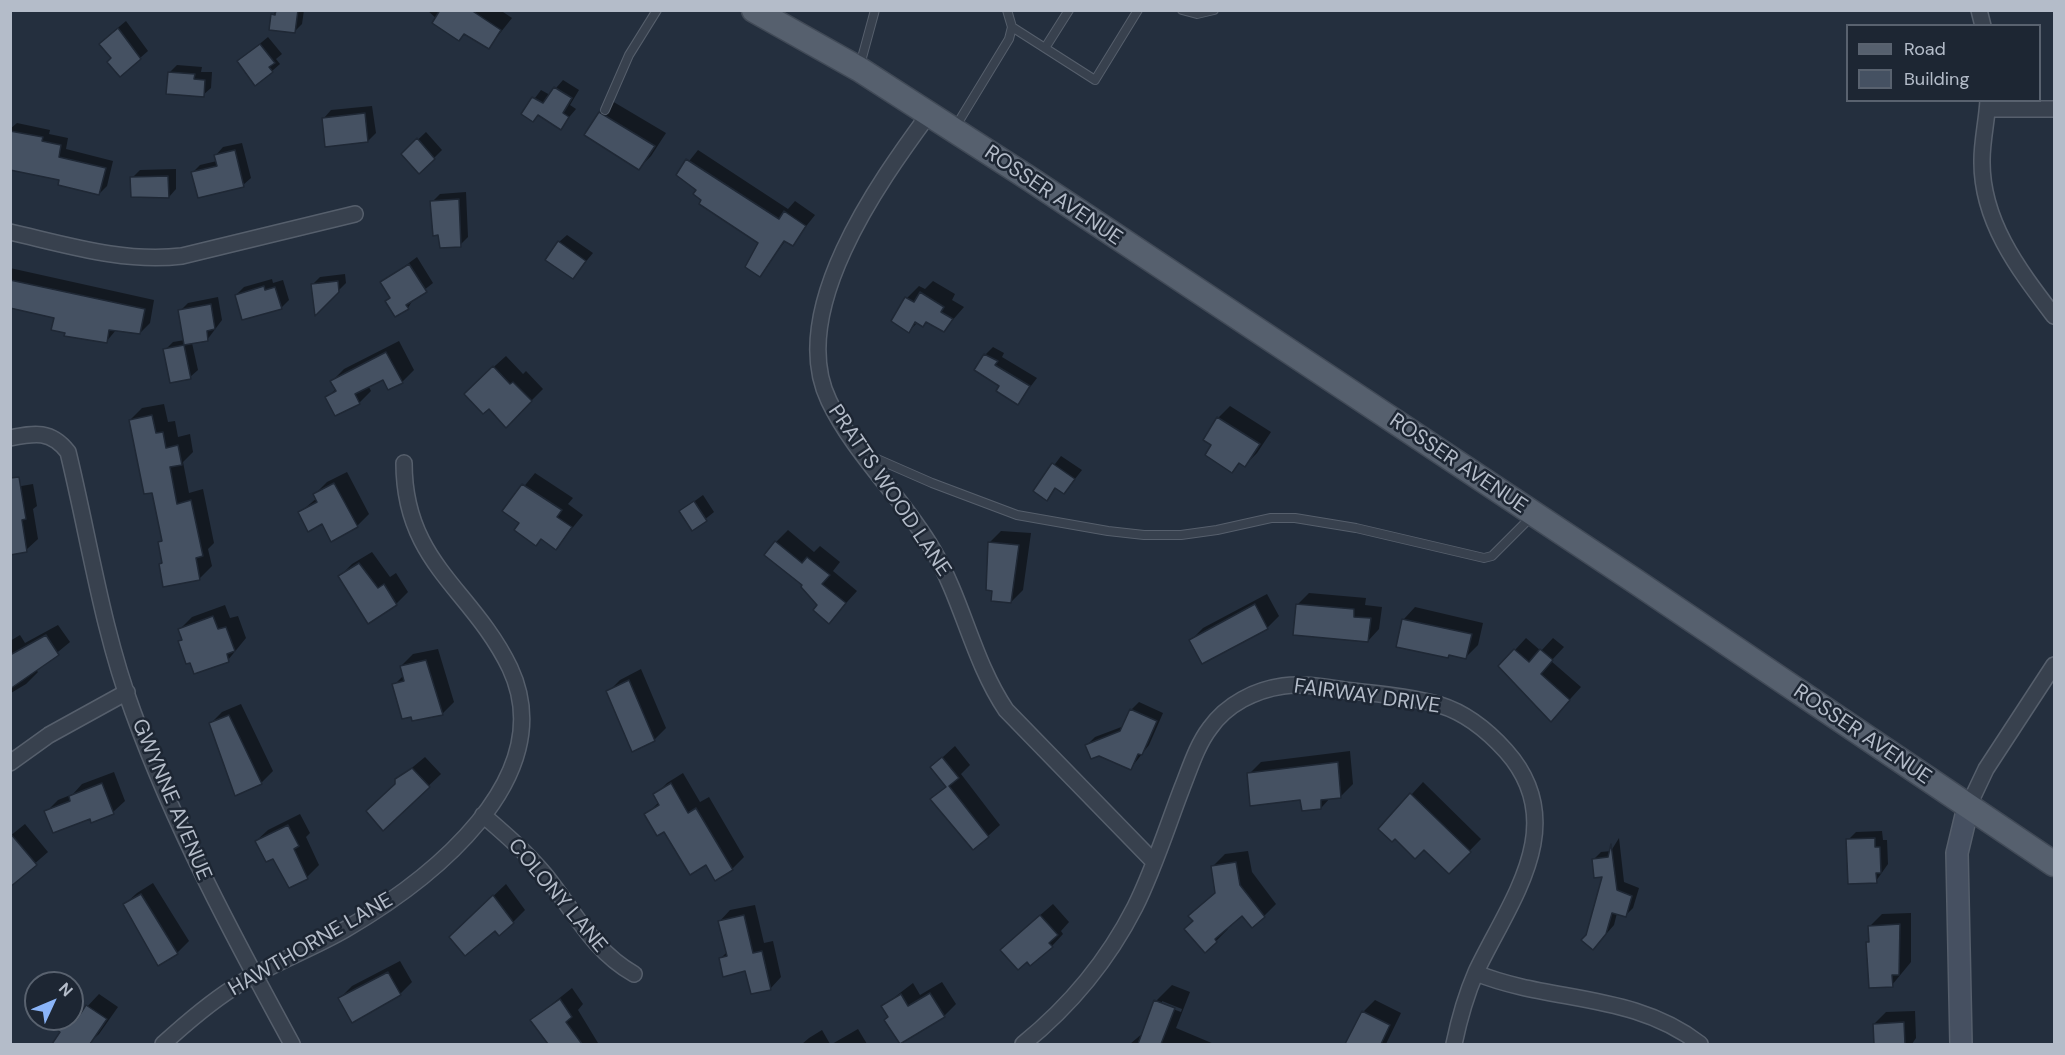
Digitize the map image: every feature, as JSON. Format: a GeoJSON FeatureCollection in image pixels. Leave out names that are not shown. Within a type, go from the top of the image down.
{"type":"FeatureCollection","features":[{"type":"Feature","properties":{"kind":"main road","name":"ROSSER AVENUE"},"geometry":{"type":"LineString","coordinates":[[754,10],[858,69],[954,130],[1534,514],[2055,864]]}},
{"type":"Feature","properties":{"kind":"main road","name":"ROSSER AVENUE"},"geometry":{"type":"LineString","coordinates":[[786,10],[858,69]]}},
{"type":"Feature","properties":{"kind":"street"},"geometry":{"type":"LineString","coordinates":[[2055,109],[1988,105],[1982,159],[1983,185],[1991,215],[2021,272],[2055,316]]}},
{"type":"Feature","properties":{"kind":"street","name":"PRATTS WOOD LANE"},"geometry":{"type":"LineString","coordinates":[[929,114],[887,170],[863,211],[843,253],[817,334],[819,367],[828,399],[863,453],[932,547],[948,576],[991,688],[1006,710],[1154,862]]}},
{"type":"Feature","properties":{"kind":"street"},"geometry":{"type":"LineString","coordinates":[[10,232],[99,252],[157,259],[182,256],[355,214]]}},
{"type":"Feature","properties":{"kind":"street","name":"GWYNNE AVENUE"},"geometry":{"type":"LineString","coordinates":[[10,438],[38,433],[52,436],[68,452],[106,618],[127,692],[195,862],[292,1044]]}},
{"type":"Feature","properties":{"kind":"street","name":"HAWTHORNE LANE"},"geometry":{"type":"LineString","coordinates":[[163,1044],[191,1018],[254,975],[345,930],[404,893],[459,845],[483,815],[511,769],[520,711],[516,685],[492,638],[449,584],[417,536],[406,499],[404,463]]}},
{"type":"Feature","properties":{"kind":"street"},"geometry":{"type":"LineString","coordinates":[[1961,1044],[1957,853],[1968,807],[1986,769],[2055,664]]}},
{"type":"Feature","properties":{"kind":"street","name":"FAIRWAY DRIVE"},"geometry":{"type":"LineString","coordinates":[[1023,1044],[1074,996],[1097,969],[1120,934],[1154,862],[1198,748],[1209,728],[1239,701],[1260,691],[1284,686],[1308,685],[1426,701],[1450,708],[1473,721],[1493,737],[1512,758],[1530,796],[1534,823],[1533,846],[1526,872],[1513,905],[1476,973],[1459,1018],[1454,1044]]}},
{"type":"Feature","properties":{"kind":"street"},"geometry":{"type":"LineString","coordinates":[[10,763],[49,735],[127,692]]}},
{"type":"Feature","properties":{"kind":"street","name":"COLONY LANE"},"geometry":{"type":"LineString","coordinates":[[483,815],[529,856],[599,948],[615,963],[634,974]]}},
{"type":"Feature","properties":{"kind":"street"},"geometry":{"type":"LineString","coordinates":[[1476,973],[1529,990],[1615,1004],[1650,1016],[1700,1044]]}},
{"type":"Feature","properties":{"kind":"lane"},"geometry":{"type":"LineString","coordinates":[[605,110],[629,55],[657,10]]}},
{"type":"Feature","properties":{"kind":"lane"},"geometry":{"type":"LineString","coordinates":[[858,69],[875,10]]}},
{"type":"Feature","properties":{"kind":"lane"},"geometry":{"type":"LineString","coordinates":[[954,130],[1009,39],[1011,27],[1007,10]]}},
{"type":"Feature","properties":{"kind":"lane"},"geometry":{"type":"LineString","coordinates":[[1045,48],[1069,10]]}},
{"type":"Feature","properties":{"kind":"lane"},"geometry":{"type":"LineString","coordinates":[[1011,27],[1095,80],[1138,10]]}},
{"type":"Feature","properties":{"kind":"lane"},"geometry":{"type":"LineString","coordinates":[[1182,10],[1197,14],[1214,10]]}},
{"type":"Feature","properties":{"kind":"lane"},"geometry":{"type":"LineString","coordinates":[[863,453],[932,483],[1017,515],[1144,535],[1181,535],[1217,531],[1271,518],[1295,518],[1356,528],[1484,558],[1492,556],[1534,514]]}},
{"type":"Feature","properties":{"kind":"building"},"geometry":{"type":"Polygon","coordinates":[[[276,10],[298,10],[295,33],[269,30],[271,14],[275,15],[276,10]]]}},
{"type":"Feature","properties":{"kind":"building"},"geometry":{"type":"Polygon","coordinates":[[[440,10],[471,10],[501,30],[489,49],[464,34],[459,41],[432,23],[440,10]]]}},
{"type":"Feature","properties":{"kind":"building"},"geometry":{"type":"Polygon","coordinates":[[[118,28],[141,59],[120,77],[107,62],[111,58],[99,44],[118,28]]]}},
{"type":"Feature","properties":{"kind":"building"},"geometry":{"type":"Polygon","coordinates":[[[260,44],[275,63],[269,67],[273,72],[255,86],[237,61],[260,44]]]}},
{"type":"Feature","properties":{"kind":"building"},"geometry":{"type":"Polygon","coordinates":[[[168,72],[195,74],[194,79],[205,80],[204,97],[166,94],[168,72]]]}},
{"type":"Feature","properties":{"kind":"building"},"geometry":{"type":"Polygon","coordinates":[[[554,87],[572,98],[563,113],[569,117],[561,130],[538,115],[533,122],[521,114],[532,97],[543,103],[554,87]]]}},
{"type":"Feature","properties":{"kind":"building"},"geometry":{"type":"Polygon","coordinates":[[[599,112],[655,146],[639,170],[584,135],[599,112]]]}},
{"type":"Feature","properties":{"kind":"building"},"geometry":{"type":"Polygon","coordinates":[[[365,113],[368,142],[325,147],[322,118],[365,113]]]}},
{"type":"Feature","properties":{"kind":"building"},"geometry":{"type":"Polygon","coordinates":[[[10,131],[43,137],[42,141],[61,145],[59,157],[106,168],[99,195],[58,185],[59,180],[10,170],[10,131]]]}},
{"type":"Feature","properties":{"kind":"building"},"geometry":{"type":"Polygon","coordinates":[[[417,138],[435,159],[419,174],[401,154],[417,138]]]}},
{"type":"Feature","properties":{"kind":"building"},"geometry":{"type":"Polygon","coordinates":[[[235,150],[244,187],[198,198],[191,172],[217,166],[214,155],[235,150]]]}},
{"type":"Feature","properties":{"kind":"building"},"geometry":{"type":"Polygon","coordinates":[[[686,159],[779,219],[784,211],[806,226],[793,246],[784,241],[760,277],[745,267],[758,243],[699,204],[701,200],[693,194],[696,190],[676,175],[686,159]]]}},
{"type":"Feature","properties":{"kind":"building"},"geometry":{"type":"Polygon","coordinates":[[[168,176],[169,198],[131,197],[130,177],[168,176]]]}},
{"type":"Feature","properties":{"kind":"building"},"geometry":{"type":"Polygon","coordinates":[[[459,199],[461,247],[440,248],[438,235],[433,236],[430,201],[459,199]]]}},
{"type":"Feature","properties":{"kind":"building"},"geometry":{"type":"Polygon","coordinates":[[[558,241],[586,261],[573,279],[545,260],[558,241]]]}},
{"type":"Feature","properties":{"kind":"building"},"geometry":{"type":"Polygon","coordinates":[[[409,264],[427,292],[406,305],[409,309],[395,317],[385,301],[390,298],[380,282],[409,264]]]}},
{"type":"Feature","properties":{"kind":"building"},"geometry":{"type":"Polygon","coordinates":[[[10,280],[145,309],[140,334],[109,330],[107,343],[64,336],[65,333],[51,330],[54,318],[10,308],[10,280]]]}},
{"type":"Feature","properties":{"kind":"building"},"geometry":{"type":"Polygon","coordinates":[[[338,281],[339,292],[315,316],[311,284],[338,281]]]}},
{"type":"Feature","properties":{"kind":"building"},"geometry":{"type":"Polygon","coordinates":[[[264,286],[265,290],[275,287],[282,309],[242,320],[235,295],[264,286]]]}},
{"type":"Feature","properties":{"kind":"building"},"geometry":{"type":"Polygon","coordinates":[[[920,292],[944,307],[941,312],[953,319],[944,332],[926,322],[923,327],[915,322],[909,333],[891,321],[905,297],[914,302],[920,292]]]}},
{"type":"Feature","properties":{"kind":"building"},"geometry":{"type":"Polygon","coordinates":[[[211,304],[215,329],[207,331],[208,341],[184,345],[178,310],[211,304]]]}},
{"type":"Feature","properties":{"kind":"building"},"geometry":{"type":"Polygon","coordinates":[[[184,345],[191,379],[170,383],[163,349],[184,345]]]}},
{"type":"Feature","properties":{"kind":"building"},"geometry":{"type":"Polygon","coordinates":[[[386,352],[403,383],[388,390],[383,380],[355,394],[360,404],[335,416],[325,397],[336,391],[330,381],[386,352]]]}},
{"type":"Feature","properties":{"kind":"building"},"geometry":{"type":"Polygon","coordinates":[[[984,354],[998,361],[995,365],[1030,386],[1018,405],[996,391],[999,386],[974,370],[984,354]]]}},
{"type":"Feature","properties":{"kind":"building"},"geometry":{"type":"Polygon","coordinates":[[[493,366],[510,384],[513,382],[532,401],[506,428],[489,409],[483,414],[464,394],[493,366]]]}},
{"type":"Feature","properties":{"kind":"building"},"geometry":{"type":"Polygon","coordinates":[[[152,415],[156,433],[163,432],[166,448],[178,445],[182,465],[170,467],[177,504],[191,500],[203,556],[196,558],[200,580],[163,587],[158,542],[162,541],[152,493],[144,494],[129,420],[152,415]]]}},
{"type":"Feature","properties":{"kind":"building"},"geometry":{"type":"Polygon","coordinates":[[[1217,417],[1260,444],[1245,467],[1239,463],[1232,473],[1205,455],[1211,445],[1203,440],[1217,417]]]}},
{"type":"Feature","properties":{"kind":"building"},"geometry":{"type":"Polygon","coordinates":[[[1052,463],[1075,479],[1064,494],[1055,488],[1047,501],[1033,491],[1052,463]]]}},
{"type":"Feature","properties":{"kind":"building"},"geometry":{"type":"Polygon","coordinates":[[[19,477],[26,519],[22,520],[27,552],[10,555],[10,478],[19,477]]]}},
{"type":"Feature","properties":{"kind":"building"},"geometry":{"type":"Polygon","coordinates":[[[334,483],[358,527],[331,542],[322,524],[308,532],[298,512],[317,502],[313,494],[334,483]]]}},
{"type":"Feature","properties":{"kind":"building"},"geometry":{"type":"Polygon","coordinates":[[[522,484],[562,510],[557,517],[572,527],[556,550],[541,539],[536,546],[514,530],[519,523],[502,511],[522,484]]]}},
{"type":"Feature","properties":{"kind":"building"},"geometry":{"type":"Polygon","coordinates":[[[694,501],[707,521],[692,531],[679,511],[694,501]]]}},
{"type":"Feature","properties":{"kind":"building"},"geometry":{"type":"Polygon","coordinates":[[[775,541],[802,563],[807,557],[830,575],[822,584],[846,603],[829,624],[813,610],[817,605],[801,587],[802,585],[764,555],[775,541]]]}},
{"type":"Feature","properties":{"kind":"building"},"geometry":{"type":"Polygon","coordinates":[[[988,542],[1019,545],[1011,603],[991,601],[992,591],[986,590],[988,542]]]}},
{"type":"Feature","properties":{"kind":"building"},"geometry":{"type":"Polygon","coordinates":[[[359,563],[378,588],[384,584],[397,605],[368,624],[338,576],[359,563]]]}},
{"type":"Feature","properties":{"kind":"building"},"geometry":{"type":"Polygon","coordinates":[[[1255,604],[1268,629],[1202,664],[1189,640],[1255,604]]]}},
{"type":"Feature","properties":{"kind":"building"},"geometry":{"type":"Polygon","coordinates":[[[1296,604],[1354,609],[1354,617],[1371,618],[1368,642],[1293,635],[1296,604]]]}},
{"type":"Feature","properties":{"kind":"building"},"geometry":{"type":"Polygon","coordinates":[[[213,616],[218,629],[226,627],[235,651],[227,654],[229,662],[194,674],[190,663],[186,664],[178,641],[182,640],[178,629],[213,616]]]}},
{"type":"Feature","properties":{"kind":"building"},"geometry":{"type":"Polygon","coordinates":[[[1402,619],[1472,634],[1466,659],[1449,655],[1448,658],[1396,647],[1402,619]]]}},
{"type":"Feature","properties":{"kind":"building"},"geometry":{"type":"Polygon","coordinates":[[[46,635],[59,655],[10,689],[10,655],[46,635]]]}},
{"type":"Feature","properties":{"kind":"building"},"geometry":{"type":"Polygon","coordinates":[[[1514,649],[1529,662],[1540,649],[1553,660],[1541,674],[1570,700],[1551,722],[1498,666],[1514,649]]]}},
{"type":"Feature","properties":{"kind":"building"},"geometry":{"type":"Polygon","coordinates":[[[426,660],[443,715],[412,721],[411,717],[402,719],[392,684],[404,681],[400,666],[426,660]]]}},
{"type":"Feature","properties":{"kind":"building"},"geometry":{"type":"Polygon","coordinates":[[[629,680],[655,741],[632,752],[606,691],[629,680]]]}},
{"type":"Feature","properties":{"kind":"building"},"geometry":{"type":"Polygon","coordinates":[[[1130,709],[1157,721],[1142,755],[1138,754],[1131,770],[1099,756],[1091,759],[1085,745],[1120,731],[1130,709]]]}},
{"type":"Feature","properties":{"kind":"building"},"geometry":{"type":"Polygon","coordinates":[[[229,715],[262,784],[235,796],[209,723],[229,715]]]}},
{"type":"Feature","properties":{"kind":"building"},"geometry":{"type":"Polygon","coordinates":[[[942,757],[959,778],[949,786],[989,837],[973,850],[930,799],[946,787],[930,767],[942,757]]]}},
{"type":"Feature","properties":{"kind":"building"},"geometry":{"type":"Polygon","coordinates":[[[1338,762],[1341,798],[1321,800],[1321,809],[1302,811],[1300,800],[1250,806],[1247,773],[1338,762]]]}},
{"type":"Feature","properties":{"kind":"building"},"geometry":{"type":"Polygon","coordinates":[[[412,768],[430,787],[383,831],[366,811],[395,784],[395,779],[412,768]]]}},
{"type":"Feature","properties":{"kind":"building"},"geometry":{"type":"Polygon","coordinates":[[[102,783],[114,814],[91,823],[90,819],[53,833],[44,811],[70,801],[69,796],[102,783]]]}},
{"type":"Feature","properties":{"kind":"building"},"geometry":{"type":"Polygon","coordinates":[[[671,783],[688,813],[696,808],[733,870],[715,881],[706,865],[690,875],[664,832],[657,836],[644,814],[659,805],[653,794],[671,783]]]}},
{"type":"Feature","properties":{"kind":"building"},"geometry":{"type":"Polygon","coordinates":[[[1410,793],[1471,852],[1449,874],[1424,850],[1415,859],[1395,839],[1392,842],[1378,829],[1410,793]]]}},
{"type":"Feature","properties":{"kind":"building"},"geometry":{"type":"Polygon","coordinates":[[[288,825],[299,846],[294,849],[308,879],[289,888],[273,859],[266,862],[255,841],[288,825]]]}},
{"type":"Feature","properties":{"kind":"building"},"geometry":{"type":"Polygon","coordinates":[[[10,833],[37,865],[10,887],[10,833]]]}},
{"type":"Feature","properties":{"kind":"building"},"geometry":{"type":"Polygon","coordinates":[[[1875,838],[1875,847],[1880,847],[1881,873],[1876,873],[1877,883],[1848,884],[1846,839],[1875,838]]]}},
{"type":"Feature","properties":{"kind":"building"},"geometry":{"type":"Polygon","coordinates":[[[1611,844],[1617,890],[1632,896],[1626,917],[1612,913],[1606,934],[1593,950],[1581,940],[1586,935],[1602,877],[1594,878],[1592,859],[1608,857],[1611,844]]]}},
{"type":"Feature","properties":{"kind":"building"},"geometry":{"type":"Polygon","coordinates":[[[1236,862],[1240,885],[1265,917],[1252,928],[1242,916],[1215,939],[1217,942],[1205,953],[1184,929],[1193,921],[1188,916],[1215,893],[1211,866],[1236,862]]]}},
{"type":"Feature","properties":{"kind":"building"},"geometry":{"type":"Polygon","coordinates":[[[141,894],[178,954],[158,966],[123,904],[141,894]]]}},
{"type":"Feature","properties":{"kind":"building"},"geometry":{"type":"Polygon","coordinates":[[[493,895],[514,923],[499,936],[495,931],[465,956],[449,937],[493,895]]]}},
{"type":"Feature","properties":{"kind":"building"},"geometry":{"type":"Polygon","coordinates":[[[744,915],[753,953],[762,951],[771,990],[751,994],[745,971],[723,977],[719,958],[727,956],[718,921],[744,915]]]}},
{"type":"Feature","properties":{"kind":"building"},"geometry":{"type":"Polygon","coordinates":[[[1040,915],[1058,935],[1049,943],[1053,947],[1030,966],[1027,962],[1018,970],[1000,950],[1040,915]]]}},
{"type":"Feature","properties":{"kind":"building"},"geometry":{"type":"Polygon","coordinates":[[[1900,924],[1899,975],[1892,975],[1893,987],[1869,988],[1866,942],[1869,942],[1868,926],[1900,924]]]}},
{"type":"Feature","properties":{"kind":"building"},"geometry":{"type":"Polygon","coordinates":[[[388,972],[401,995],[352,1023],[338,998],[388,972]]]}},
{"type":"Feature","properties":{"kind":"building"},"geometry":{"type":"Polygon","coordinates":[[[930,993],[945,1017],[900,1044],[884,1020],[888,1017],[881,1006],[901,994],[908,1006],[930,993]]]}},
{"type":"Feature","properties":{"kind":"building"},"geometry":{"type":"Polygon","coordinates":[[[560,999],[572,1017],[566,1022],[582,1044],[548,1044],[530,1020],[560,999]]]}},
{"type":"Feature","properties":{"kind":"building"},"geometry":{"type":"Polygon","coordinates":[[[1154,1000],[1175,1008],[1161,1044],[1138,1044],[1154,1000]]]}},
{"type":"Feature","properties":{"kind":"building"},"geometry":{"type":"Polygon","coordinates":[[[86,1005],[107,1019],[90,1044],[52,1044],[59,1031],[84,1031],[86,1005]]]}},
{"type":"Feature","properties":{"kind":"building"},"geometry":{"type":"Polygon","coordinates":[[[1362,1011],[1390,1025],[1381,1044],[1345,1044],[1362,1011]]]}},
{"type":"Feature","properties":{"kind":"building"},"geometry":{"type":"Polygon","coordinates":[[[1904,1022],[1905,1044],[1874,1044],[1873,1024],[1904,1022]]]}}]}
